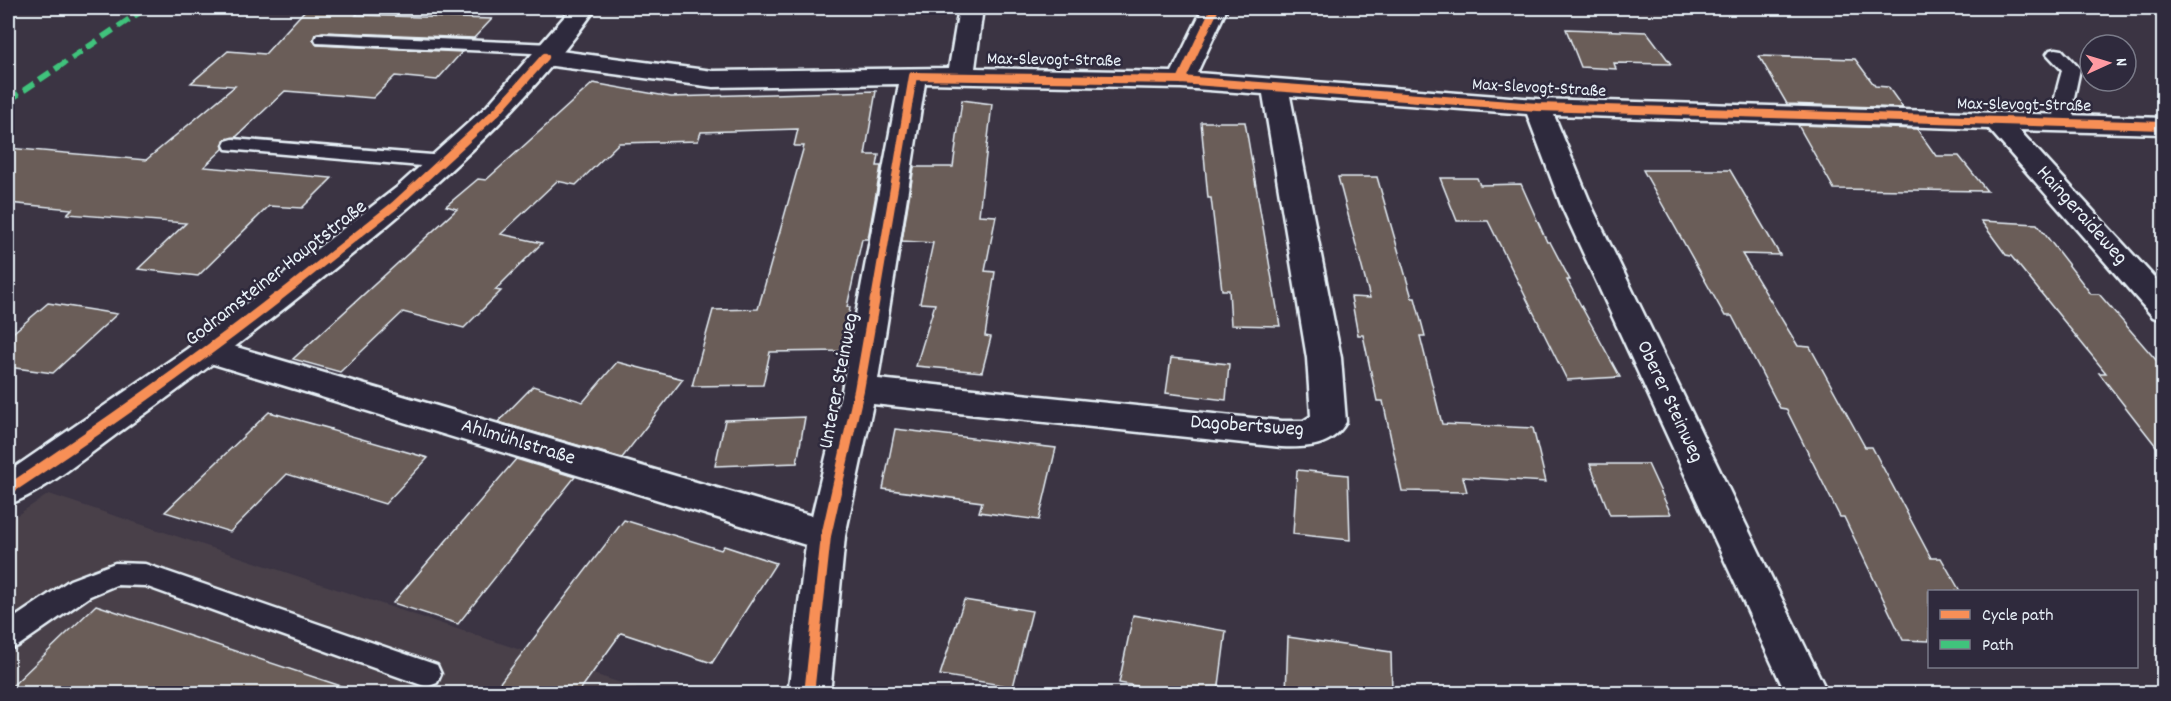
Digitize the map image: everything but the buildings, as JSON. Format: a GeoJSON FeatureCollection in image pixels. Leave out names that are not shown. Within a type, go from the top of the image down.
{"type":"FeatureCollection","features":[{"type":"Feature","properties":{"kind":"street","name":"Godramsteiner Hauptstraße"},"geometry":{"type":"LineString","coordinates":[[8,490],[103,427],[209,351],[394,206],[498,111],[584,8]]}},
{"type":"Feature","properties":{"kind":"street"},"geometry":{"type":"LineString","coordinates":[[961,75],[971,8]]}},
{"type":"Feature","properties":{"kind":"street"},"geometry":{"type":"LineString","coordinates":[[1181,80],[1215,8]]}},
{"type":"Feature","properties":{"kind":"street","name":"Max-Slevogt-Straße"},"geometry":{"type":"LineString","coordinates":[[548,53],[713,79],[961,75],[1181,80],[1537,107],[1998,123],[2163,126]]}},
{"type":"Feature","properties":{"kind":"street","name":"Unterer Steinweg"},"geometry":{"type":"LineString","coordinates":[[809,693],[826,536],[858,390],[913,76]]}},
{"type":"Feature","properties":{"kind":"street","name":"Dagobertsweg"},"geometry":{"type":"LineString","coordinates":[[858,390],[1281,434],[1309,435],[1329,422],[1324,358],[1275,86]]}},
{"type":"Feature","properties":{"kind":"street","name":"Oberer Steinweg"},"geometry":{"type":"LineString","coordinates":[[1537,107],[1577,207],[1807,693]]}},
{"type":"Feature","properties":{"kind":"street","name":"Haingeraideweg"},"geometry":{"type":"LineString","coordinates":[[1998,123],[2163,309]]}},
{"type":"Feature","properties":{"kind":"street","name":"Ahlmühlstraße"},"geometry":{"type":"LineString","coordinates":[[209,351],[826,536]]}},
{"type":"Feature","properties":{"kind":"lane"},"geometry":{"type":"LineString","coordinates":[[323,39],[548,53]]}},
{"type":"Feature","properties":{"kind":"lane"},"geometry":{"type":"LineString","coordinates":[[2056,54],[2071,69],[2063,107],[2065,124]]}},
{"type":"Feature","properties":{"kind":"lane"},"geometry":{"type":"LineString","coordinates":[[233,145],[444,162]]}},
{"type":"Feature","properties":{"kind":"lane"},"geometry":{"type":"LineString","coordinates":[[8,637],[80,588],[114,574],[145,575],[427,674]]}},
{"type":"Feature","properties":{"kind":"shaded area"},"geometry":{"type":"Polygon","coordinates":[[[49,494],[651,693],[8,694],[8,521],[49,494]]]}},
{"type":"Feature","properties":{"kind":"marked path"},"geometry":{"type":"LineString","coordinates":[[8,101],[146,8]]}},
{"type":"Feature","properties":{"kind":"cycle path"},"geometry":{"type":"LineString","coordinates":[[1181,80],[1215,8]]}},
{"type":"Feature","properties":{"kind":"cycle path"},"geometry":{"type":"LineString","coordinates":[[8,490],[103,427],[209,351],[394,206],[497,111],[545,57]]}},
{"type":"Feature","properties":{"kind":"cycle path"},"geometry":{"type":"LineString","coordinates":[[809,694],[826,536],[859,390],[913,76],[1181,80],[1537,107],[2164,126]]}}]}
